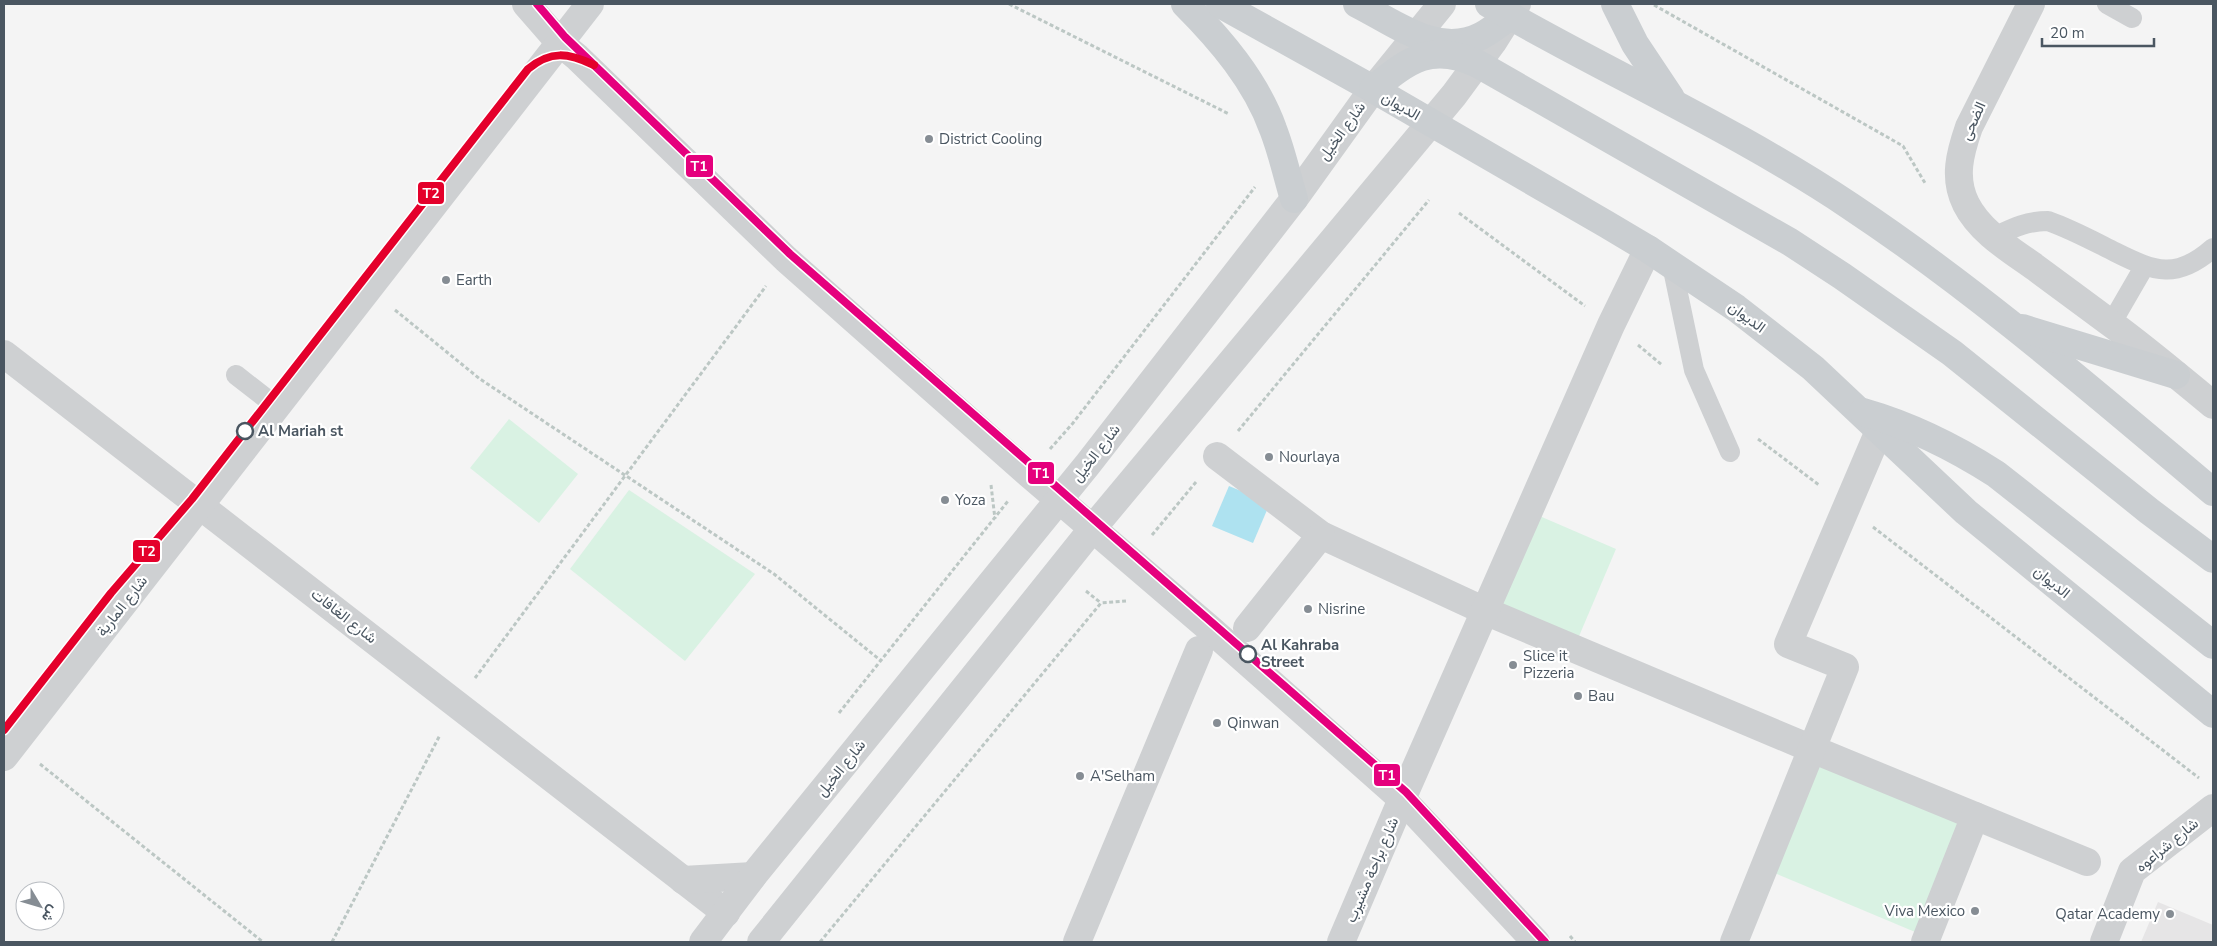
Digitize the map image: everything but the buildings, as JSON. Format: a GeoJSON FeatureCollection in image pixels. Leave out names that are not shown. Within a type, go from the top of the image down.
{"type":"FeatureCollection","features":[{"type":"Feature","properties":{"kind":"main road"},"geometry":{"type":"LineString","coordinates":[[1185,4],[1211,32],[1242,71],[1264,108],[1276,138],[1294,199]]}},
{"type":"Feature","properties":{"kind":"main road","name":"الديوان"},"geometry":{"type":"LineString","coordinates":[[1220,4],[1373,89],[1648,249],[1764,328],[1812,368],[1974,518],[2213,714]]}},
{"type":"Feature","properties":{"kind":"main road"},"geometry":{"type":"LineString","coordinates":[[1357,4],[1418,35],[1439,42],[1460,43],[1482,36],[1505,8],[1762,152],[1848,204],[1909,246],[2011,324],[2213,492]]}},
{"type":"Feature","properties":{"kind":"main road"},"geometry":{"type":"LineString","coordinates":[[1615,4],[1649,67],[1675,103]]}},
{"type":"Feature","properties":{"kind":"main road"},"geometry":{"type":"LineString","coordinates":[[1373,89],[1398,69],[1430,54],[1450,53],[1478,64],[1719,200],[1790,242],[1834,271],[1952,353],[2149,511],[2213,559]]}},
{"type":"Feature","properties":{"kind":"main road"},"geometry":{"type":"LineString","coordinates":[[2011,324],[2176,374]]}},
{"type":"Feature","properties":{"kind":"main road"},"geometry":{"type":"LineString","coordinates":[[1859,411],[1896,422],[1931,436],[1996,474],[2213,645]]}},
{"type":"Feature","properties":{"kind":"street"},"geometry":{"type":"LineString","coordinates":[[526,4],[560,43],[577,57],[786,259],[1402,799],[1536,942]]}},
{"type":"Feature","properties":{"kind":"street","name":"شارع المارية"},"geometry":{"type":"LineString","coordinates":[[9,750],[590,4]]}},
{"type":"Feature","properties":{"kind":"street","name":"شارع الخيل"},"geometry":{"type":"LineString","coordinates":[[703,942],[753,876],[1059,500],[1294,199],[1373,89],[1442,4]]}},
{"type":"Feature","properties":{"kind":"street","name":"الضحى"},"geometry":{"type":"LineString","coordinates":[[1994,237],[1974,217],[1966,205],[1958,175],[1959,159],[1969,127],[2031,4]]}},
{"type":"Feature","properties":{"kind":"street"},"geometry":{"type":"LineString","coordinates":[[763,941],[1093,529],[1432,123],[1478,64],[1505,8]]}},
{"type":"Feature","properties":{"kind":"street"},"geometry":{"type":"LineString","coordinates":[[1994,237],[2111,324],[2213,405]]}},
{"type":"Feature","properties":{"kind":"street","name":"شارع براحة مشيرب"},"geometry":{"type":"LineString","coordinates":[[1341,942],[1603,343],[1648,249]]}},
{"type":"Feature","properties":{"kind":"street","name":"شارع الغافات"},"geometry":{"type":"LineString","coordinates":[[4,354],[726,913]]}},
{"type":"Feature","properties":{"kind":"street"},"geometry":{"type":"LineString","coordinates":[[1734,942],[1845,667],[1788,644],[1879,431]]}},
{"type":"Feature","properties":{"kind":"street"},"geometry":{"type":"LineString","coordinates":[[1217,456],[1321,536],[1485,610],[1812,749],[2087,862]]}},
{"type":"Feature","properties":{"kind":"street"},"geometry":{"type":"LineString","coordinates":[[1248,628],[1321,536]]}},
{"type":"Feature","properties":{"kind":"street"},"geometry":{"type":"LineString","coordinates":[[1077,942],[1199,650]]}},
{"type":"Feature","properties":{"kind":"street","name":"شارع شراعوه"},"geometry":{"type":"LineString","coordinates":[[2104,942],[2132,871],[2213,808]]}},
{"type":"Feature","properties":{"kind":"street"},"geometry":{"type":"LineString","coordinates":[[1925,942],[1975,816]]}},
{"type":"Feature","properties":{"kind":"street"},"geometry":{"type":"LineString","coordinates":[[683,880],[753,876]]}},
{"type":"Feature","properties":{"kind":"lane"},"geometry":{"type":"LineString","coordinates":[[2107,4],[2132,18]]}},
{"type":"Feature","properties":{"kind":"lane"},"geometry":{"type":"LineString","coordinates":[[1994,237],[2019,225],[2033,221],[2048,221],[2144,266],[2163,270],[2183,267],[2200,259],[2213,248]]}},
{"type":"Feature","properties":{"kind":"lane"},"geometry":{"type":"LineString","coordinates":[[1672,265],[1694,370],[1730,452]]}},
{"type":"Feature","properties":{"kind":"lane"},"geometry":{"type":"LineString","coordinates":[[2111,324],[2144,266]]}},
{"type":"Feature","properties":{"kind":"lane"},"geometry":{"type":"LineString","coordinates":[[236,375],[277,407]]}},
{"type":"Feature","properties":{"kind":"path"},"geometry":{"type":"LineString","coordinates":[[1009,4],[1276,138]]}},
{"type":"Feature","properties":{"kind":"path"},"geometry":{"type":"LineString","coordinates":[[1652,4],[1903,146],[1933,198],[1961,190]]}},
{"type":"Feature","properties":{"kind":"path"},"geometry":{"type":"LineString","coordinates":[[332,942],[457,703],[786,259]]}},
{"type":"Feature","properties":{"kind":"path"},"geometry":{"type":"LineString","coordinates":[[369,289],[480,379],[774,574],[910,683]]}},
{"type":"Feature","properties":{"kind":"path"},"geometry":{"type":"LineString","coordinates":[[820,942],[1101,603],[1131,601]]}},
{"type":"Feature","properties":{"kind":"path"},"geometry":{"type":"LineString","coordinates":[[9,750],[263,942]]}},
{"type":"Feature","properties":{"kind":"path"},"geometry":{"type":"LineString","coordinates":[[254,942],[258,938]]}},
{"type":"Feature","properties":{"kind":"shaded area","name":"Qatar Academy"},"geometry":{"type":"Polygon","coordinates":[[[2158,902],[2213,925],[2213,942],[2141,942],[2158,902]]]}},
{"type":"Feature","properties":{"kind":"green space"},"geometry":{"type":"Polygon","coordinates":[[[509,419],[578,474],[539,523],[470,468],[509,419]]]}},
{"type":"Feature","properties":{"kind":"green space"},"geometry":{"type":"Polygon","coordinates":[[[629,490],[755,574],[685,661],[570,569],[629,490]]]}},
{"type":"Feature","properties":{"kind":"green space"},"geometry":{"type":"Polygon","coordinates":[[[1528,511],[1616,549],[1574,648],[1485,611],[1528,511]]]}},
{"type":"Feature","properties":{"kind":"green space"},"geometry":{"type":"Polygon","coordinates":[[[1812,749],[1975,816],[1927,937],[1765,869],[1812,749]]]}},
{"type":"Feature","properties":{"kind":"water"},"geometry":{"type":"Polygon","coordinates":[[[1229,486],[1270,503],[1253,543],[1212,526],[1229,486]]]}},
{"type":"Feature","properties":{"kind":"transit line","name":"T1"},"geometry":{"type":"LineString","coordinates":[[537,4],[565,37],[790,254],[1406,792],[1545,942]]}},
{"type":"Feature","properties":{"kind":"transit line","name":"T2"},"geometry":{"type":"LineString","coordinates":[[4,730],[111,593],[192,499],[528,69],[544,59],[560,55],[576,58],[594,65]]}},
{"type":"Feature","properties":{"kind":"place","name":"District Cooling"},"geometry":{"type":"Point","coordinates":[929,139]}},
{"type":"Feature","properties":{"kind":"place","name":"Earth"},"geometry":{"type":"Point","coordinates":[446,280]}},
{"type":"Feature","properties":{"kind":"place","name":"Al Mariah st"},"geometry":{"type":"Point","coordinates":[245,431]}},
{"type":"Feature","properties":{"kind":"place","name":"Nourlaya"},"geometry":{"type":"Point","coordinates":[1269,457]}},
{"type":"Feature","properties":{"kind":"place","name":"Yoza"},"geometry":{"type":"Point","coordinates":[945,500]}},
{"type":"Feature","properties":{"kind":"place","name":"Nisrine"},"geometry":{"type":"Point","coordinates":[1308,609]}},
{"type":"Feature","properties":{"kind":"place","name":"Al Kahraba Street"},"geometry":{"type":"Point","coordinates":[1248,654]}},
{"type":"Feature","properties":{"kind":"place","name":"Slice it Pizzeria"},"geometry":{"type":"Point","coordinates":[1513,665]}},
{"type":"Feature","properties":{"kind":"place","name":"Bau"},"geometry":{"type":"Point","coordinates":[1578,696]}},
{"type":"Feature","properties":{"kind":"place","name":"Qinwan"},"geometry":{"type":"Point","coordinates":[1217,723]}},
{"type":"Feature","properties":{"kind":"place","name":"A'Selham"},"geometry":{"type":"Point","coordinates":[1080,776]}},
{"type":"Feature","properties":{"kind":"place","name":"Viva Mexico"},"geometry":{"type":"Point","coordinates":[1975,911]}},
{"type":"Feature","properties":{"kind":"place","name":"Qatar Academy"},"geometry":{"type":"Point","coordinates":[2170,914]}}]}
